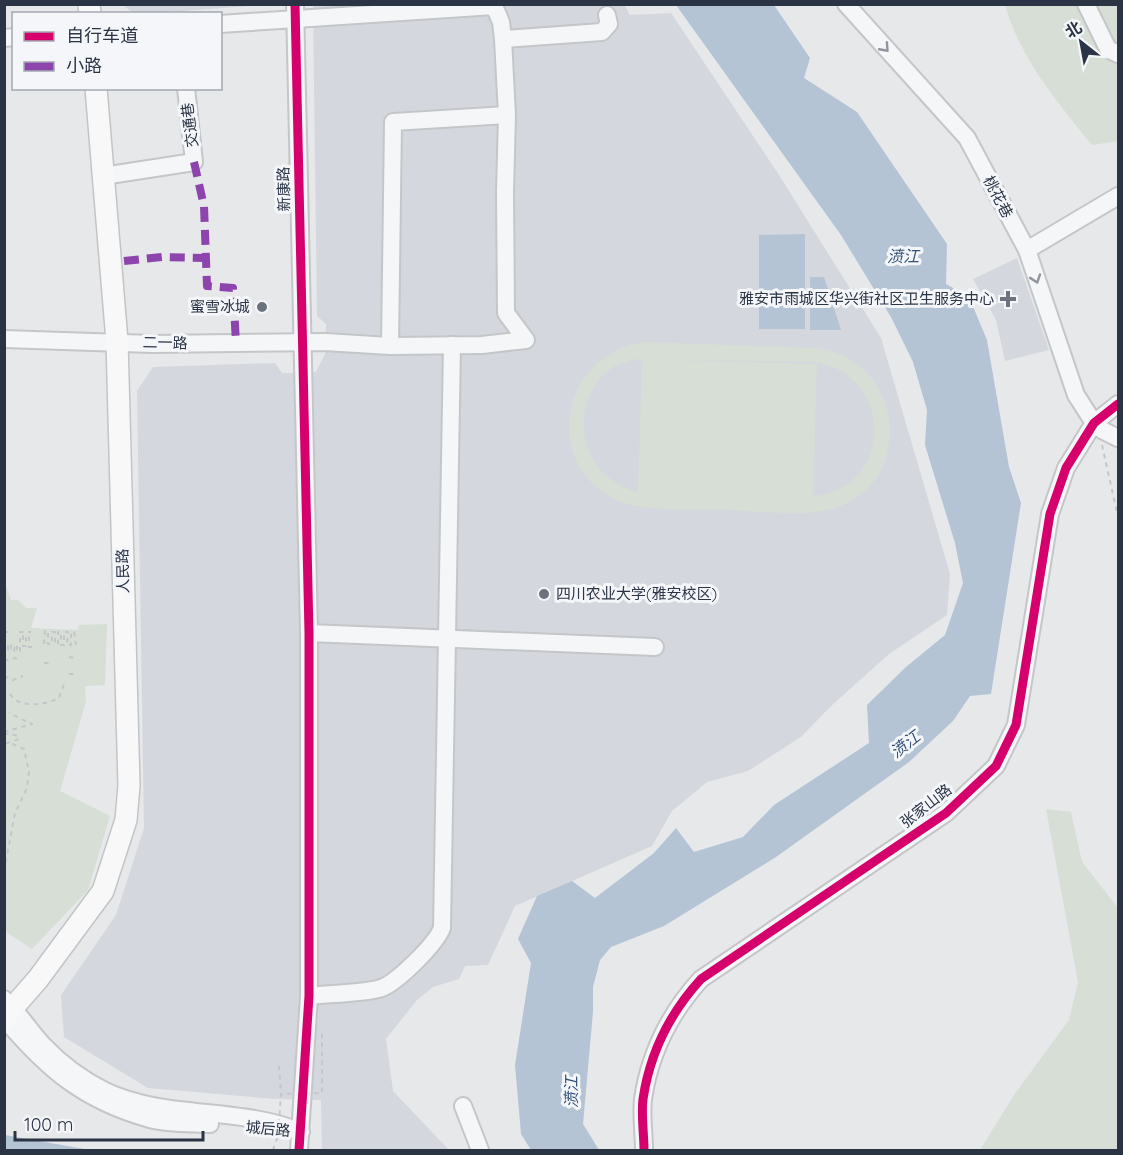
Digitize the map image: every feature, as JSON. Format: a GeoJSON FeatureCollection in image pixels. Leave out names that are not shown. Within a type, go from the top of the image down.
{"type":"FeatureCollection","features":[{"type":"Feature","properties":{"kind":"main road","name":"人民路"},"geometry":{"type":"LineString","coordinates":[[7,1011],[38,979],[103,891],[126,820],[129,786],[117,341],[96,90]]}},
{"type":"Feature","properties":{"kind":"street","name":"桃花巷"},"geometry":{"type":"LineString","coordinates":[[846,4],[967,138],[1026,250],[1076,395],[1098,427]]}},
{"type":"Feature","properties":{"kind":"street"},"geometry":{"type":"LineString","coordinates":[[1086,4],[1108,49],[1119,54]]}},
{"type":"Feature","properties":{"kind":"street"},"geometry":{"type":"LineString","coordinates":[[222,24],[295,12],[313,19],[494,6],[501,22],[507,115],[393,122],[390,346]]}},
{"type":"Feature","properties":{"kind":"street","name":"新康路"},"geometry":{"type":"LineString","coordinates":[[295,12],[301,373],[309,633],[309,996],[299,1150]]}},
{"type":"Feature","properties":{"kind":"street"},"geometry":{"type":"LineString","coordinates":[[503,39],[602,32],[609,24],[607,15]]}},
{"type":"Feature","properties":{"kind":"street","name":"交通巷"},"geometry":{"type":"LineString","coordinates":[[103,176],[194,162],[186,90]]}},
{"type":"Feature","properties":{"kind":"street","name":"二一路"},"geometry":{"type":"LineString","coordinates":[[4,339],[117,341],[152,344],[325,342],[390,346],[526,340],[507,313],[505,192],[507,115]]}},
{"type":"Feature","properties":{"kind":"street"},"geometry":{"type":"LineString","coordinates":[[1026,250],[1119,196]]}},
{"type":"Feature","properties":{"kind":"street"},"geometry":{"type":"LineString","coordinates":[[309,996],[383,988],[422,956],[439,937],[442,928],[452,345]]}},
{"type":"Feature","properties":{"kind":"street","name":"张家山路"},"geometry":{"type":"LineString","coordinates":[[644,1150],[643,1100],[656,1048],[678,1004],[701,979],[946,813],[996,766],[1016,725],[1050,514],[1066,468],[1119,404]]}},
{"type":"Feature","properties":{"kind":"street"},"geometry":{"type":"LineString","coordinates":[[1098,427],[1119,438]]}},
{"type":"Feature","properties":{"kind":"street"},"geometry":{"type":"LineString","coordinates":[[309,633],[655,647]]}},
{"type":"Feature","properties":{"kind":"street","name":"城后路"},"geometry":{"type":"LineString","coordinates":[[7,1011],[76,1073],[105,1091],[155,1107],[275,1121],[301,1132]]}},
{"type":"Feature","properties":{"kind":"street"},"geometry":{"type":"LineString","coordinates":[[463,1106],[480,1150]]}},
{"type":"Feature","properties":{"kind":"path"},"geometry":{"type":"LineString","coordinates":[[1098,427],[1119,517]]}},
{"type":"Feature","properties":{"kind":"path"},"geometry":{"type":"LineString","coordinates":[[44,644],[45,631],[48,632],[48,644],[51,644],[51,632],[55,632],[55,644],[58,644],[58,632],[61,632],[61,645],[64,645],[64,632],[68,632],[67,645],[70,645],[71,632],[74,632],[76,645]]}},
{"type":"Feature","properties":{"kind":"path"},"geometry":{"type":"LineString","coordinates":[[19,632],[31,632]]}},
{"type":"Feature","properties":{"kind":"path"},"geometry":{"type":"LineString","coordinates":[[4,644],[5,650],[8,650],[8,644],[11,645],[11,651],[14,651],[17,645],[17,651],[20,652],[20,636],[23,636],[23,646],[26,646],[26,636],[28,636],[28,646],[32,647]]}},
{"type":"Feature","properties":{"kind":"path"},"geometry":{"type":"LineString","coordinates":[[4,661],[15,657],[19,660]]}},
{"type":"Feature","properties":{"kind":"path"},"geometry":{"type":"LineString","coordinates":[[69,657],[75,657]]}},
{"type":"Feature","properties":{"kind":"path"},"geometry":{"type":"LineString","coordinates":[[44,663],[52,663]]}},
{"type":"Feature","properties":{"kind":"path"},"geometry":{"type":"LineString","coordinates":[[69,674],[75,674]]}},
{"type":"Feature","properties":{"kind":"path"},"geometry":{"type":"LineString","coordinates":[[4,676],[13,680],[23,676]]}},
{"type":"Feature","properties":{"kind":"path"},"geometry":{"type":"LineString","coordinates":[[10,694],[17,700],[41,704],[59,698],[64,684]]}},
{"type":"Feature","properties":{"kind":"path"},"geometry":{"type":"LineString","coordinates":[[4,732],[32,724],[9,713]]}},
{"type":"Feature","properties":{"kind":"path"},"geometry":{"type":"LineString","coordinates":[[4,732],[18,736],[19,739],[4,744]]}},
{"type":"Feature","properties":{"kind":"path"},"geometry":{"type":"LineString","coordinates":[[4,871],[15,813],[27,788],[29,772],[24,749],[8,742]]}},
{"type":"Feature","properties":{"kind":"path"},"geometry":{"type":"LineString","coordinates":[[281,1094],[322,1093],[322,1030]]}},
{"type":"Feature","properties":{"kind":"path"},"geometry":{"type":"LineString","coordinates":[[273,1150],[278,1136],[281,1094],[279,1066]]}},
{"type":"Feature","properties":{"kind":"shaded area","name":"四川农业大学(雅安校区)"},"geometry":{"type":"Polygon","coordinates":[[[624,4],[630,15],[671,13],[779,175],[881,338],[950,574],[947,615],[889,654],[830,707],[801,737],[748,771],[707,782],[672,811],[652,846],[515,906],[488,965],[465,966],[459,979],[433,987],[417,1000],[386,1039],[393,1091],[449,1150],[322,1150],[321,1100],[275,1099],[148,1088],[64,1037],[61,995],[116,915],[144,828],[137,391],[153,367],[275,363],[282,373],[316,372],[325,354],[326,324],[317,316],[313,5],[624,4]]]}},
{"type":"Feature","properties":{"kind":"shaded area"},"geometry":{"type":"Polygon","coordinates":[[[123,5],[262,5],[169,12],[132,12],[123,5]]]}},
{"type":"Feature","properties":{"kind":"shaded area"},"geometry":{"type":"Polygon","coordinates":[[[1005,5],[1118,5],[1118,141],[1092,145],[1041,79],[1020,43],[1005,5]]]}},
{"type":"Feature","properties":{"kind":"shaded area","name":"雅安市雨城区华兴街社区卫生服务中心"},"geometry":{"type":"Polygon","coordinates":[[[1017,258],[1049,350],[1005,361],[996,320],[973,279],[1017,258]]]}},
{"type":"Feature","properties":{"kind":"shaded area"},"geometry":{"type":"Polygon","coordinates":[[[644,342],[817,348],[848,358],[871,377],[885,401],[890,429],[887,456],[874,481],[853,500],[822,511],[787,513],[647,508],[621,502],[606,494],[586,476],[573,454],[569,430],[572,406],[581,383],[597,364],[618,350],[644,342]],[[642,359],[619,364],[601,378],[589,396],[584,418],[586,441],[595,462],[612,480],[637,492],[638,491],[642,359]],[[643,359],[817,364],[813,496],[840,489],[859,474],[870,454],[874,430],[870,407],[859,386],[840,370],[813,362],[643,359]]]}},
{"type":"Feature","properties":{"kind":"shaded area"},"geometry":{"type":"Polygon","coordinates":[[[4,581],[11,600],[18,600],[26,608],[37,608],[31,628],[78,630],[79,625],[107,624],[105,685],[85,686],[86,701],[60,791],[110,816],[88,890],[32,949],[5,931],[4,581]]]}},
{"type":"Feature","properties":{"kind":"shaded area"},"geometry":{"type":"Polygon","coordinates":[[[1046,809],[1071,812],[1082,862],[1118,908],[1118,1150],[980,1150],[1014,1095],[1069,1020],[1078,982],[1046,809]]]}},
{"type":"Feature","properties":{"kind":"water","name":"𣸣江"},"geometry":{"type":"Polygon","coordinates":[[[676,5],[774,5],[810,58],[804,78],[857,112],[947,244],[946,284],[969,297],[987,340],[1009,467],[1021,503],[991,694],[970,696],[953,721],[909,762],[776,857],[664,926],[611,947],[600,960],[593,987],[593,1012],[583,1124],[599,1150],[531,1150],[521,1134],[515,1065],[531,963],[518,939],[537,896],[572,881],[595,898],[654,853],[676,828],[694,852],[743,837],[774,805],[869,743],[867,705],[906,667],[945,635],[963,583],[955,543],[925,445],[927,410],[913,362],[891,317],[841,235],[676,5]]]}},
{"type":"Feature","properties":{"kind":"water"},"geometry":{"type":"Polygon","coordinates":[[[805,234],[805,329],[759,329],[759,235],[805,234]]]}},
{"type":"Feature","properties":{"kind":"water"},"geometry":{"type":"Polygon","coordinates":[[[810,277],[824,277],[841,330],[810,330],[810,277]]]}},
{"type":"Feature","properties":{"kind":"water"},"geometry":{"type":"Polygon","coordinates":[[[5,1135],[90,1150],[5,1150],[5,1135]]]}},
{"type":"Feature","properties":{"kind":"marked path"},"geometry":{"type":"LineString","coordinates":[[194,162],[204,206],[207,286],[233,288],[236,343]]}},
{"type":"Feature","properties":{"kind":"marked path"},"geometry":{"type":"LineString","coordinates":[[124,261],[162,257],[206,258]]}},
{"type":"Feature","properties":{"kind":"cycle path"},"geometry":{"type":"LineString","coordinates":[[295,4],[309,633],[309,996],[299,1150]]}},
{"type":"Feature","properties":{"kind":"cycle path"},"geometry":{"type":"LineString","coordinates":[[644,1150],[642,1105],[651,1065],[670,1020],[701,979],[946,813],[996,766],[1016,725],[1050,514],[1066,468],[1094,423],[1118,404]]}},
{"type":"Feature","properties":{"kind":"place","name":"雅安市雨城区华兴街社区卫生服务中心"},"geometry":{"type":"Point","coordinates":[1008,299]}},
{"type":"Feature","properties":{"kind":"place","name":"蜜雪冰城"},"geometry":{"type":"Point","coordinates":[262,307]}},
{"type":"Feature","properties":{"kind":"place","name":"四川农业大学(雅安校区)"},"geometry":{"type":"Point","coordinates":[544,594]}}]}
